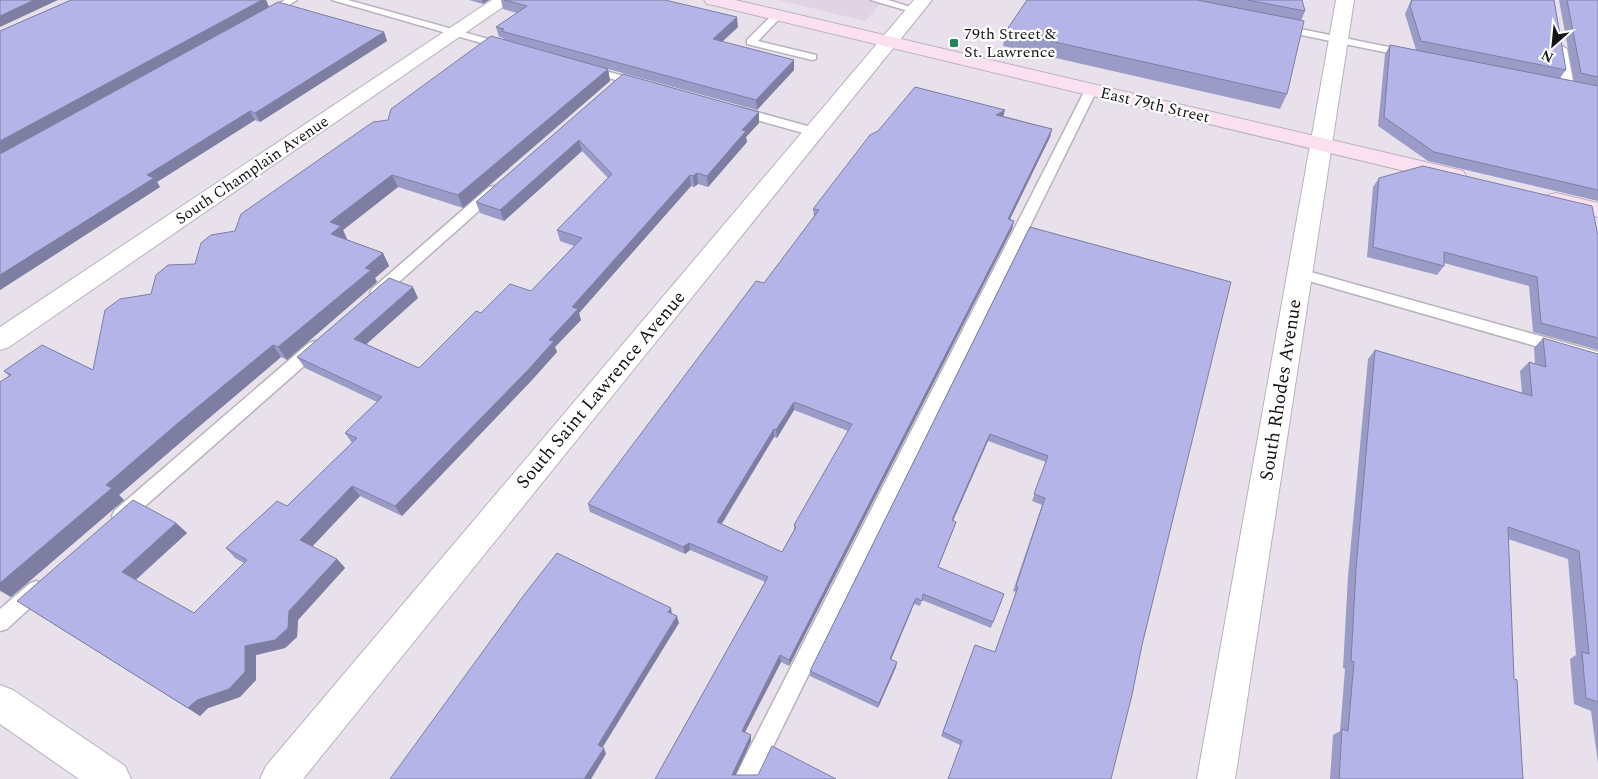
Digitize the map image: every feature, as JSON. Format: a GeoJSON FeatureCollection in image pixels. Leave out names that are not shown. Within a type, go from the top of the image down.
{"type":"FeatureCollection","features":[{"type":"Feature","properties":{"kind":"main road","name":"East 79th Street"},"geometry":{"type":"LineString","coordinates":[[713,0],[1470,179]]}},
{"type":"Feature","properties":{"kind":"main road"},"geometry":{"type":"LineString","coordinates":[[1536,195],[1595,215]]}},
{"type":"Feature","properties":{"kind":"street","name":"South Champlain Avenue"},"geometry":{"type":"LineString","coordinates":[[0,340],[504,0]]}},
{"type":"Feature","properties":{"kind":"street","name":"South Rhodes Avenue"},"geometry":{"type":"LineString","coordinates":[[1216,779],[1345,0]]}},
{"type":"Feature","properties":{"kind":"street","name":"South Saint Lawrence Avenue"},"geometry":{"type":"LineString","coordinates":[[279,779],[919,5]]}},
{"type":"Feature","properties":{"kind":"street"},"geometry":{"type":"LineString","coordinates":[[0,704],[112,779]]}},
{"type":"Feature","properties":{"kind":"lane"},"geometry":{"type":"LineString","coordinates":[[258,19],[292,0]]}},
{"type":"Feature","properties":{"kind":"lane"},"geometry":{"type":"LineString","coordinates":[[337,0],[520,51]]}},
{"type":"Feature","properties":{"kind":"lane"},"geometry":{"type":"LineString","coordinates":[[876,0],[919,5]]}},
{"type":"Feature","properties":{"kind":"lane"},"geometry":{"type":"LineString","coordinates":[[778,16],[751,42],[812,57]]}},
{"type":"Feature","properties":{"kind":"lane"},"geometry":{"type":"LineString","coordinates":[[1265,25],[1416,56]]}},
{"type":"Feature","properties":{"kind":"lane"},"geometry":{"type":"LineString","coordinates":[[1560,38],[1563,85],[1583,89]]}},
{"type":"Feature","properties":{"kind":"lane"},"geometry":{"type":"LineString","coordinates":[[576,66],[650,86]]}},
{"type":"Feature","properties":{"kind":"lane"},"geometry":{"type":"LineString","coordinates":[[607,92],[622,79]]}},
{"type":"Feature","properties":{"kind":"lane"},"geometry":{"type":"LineString","coordinates":[[745,779],[1091,90]]}},
{"type":"Feature","properties":{"kind":"lane"},"geometry":{"type":"LineString","coordinates":[[725,107],[814,132]]}},
{"type":"Feature","properties":{"kind":"lane"},"geometry":{"type":"LineString","coordinates":[[367,301],[509,177]]}},
{"type":"Feature","properties":{"kind":"lane"},"geometry":{"type":"LineString","coordinates":[[1300,274],[1598,358]]}},
{"type":"Feature","properties":{"kind":"lane"},"geometry":{"type":"LineString","coordinates":[[112,524],[329,334]]}},
{"type":"Feature","properties":{"kind":"lane"},"geometry":{"type":"LineString","coordinates":[[0,622],[44,583]]}},
{"type":"Feature","properties":{"kind":"shaded area"},"geometry":{"type":"Polygon","coordinates":[[[778,0],[884,0],[865,21],[778,0]]]}},
{"type":"Feature","properties":{"kind":"building"},"geometry":{"type":"Polygon","coordinates":[[[0,0],[34,0],[0,16],[0,0]]]}},
{"type":"Feature","properties":{"kind":"building"},"geometry":{"type":"Polygon","coordinates":[[[71,0],[262,0],[0,141],[0,31],[71,0]]]}},
{"type":"Feature","properties":{"kind":"building"},"geometry":{"type":"Polygon","coordinates":[[[504,0],[665,0],[737,17],[713,39],[794,60],[756,100],[501,31],[504,29],[496,27],[527,6],[504,0]]]}},
{"type":"Feature","properties":{"kind":"building"},"geometry":{"type":"Polygon","coordinates":[[[1027,0],[1197,0],[1304,21],[1287,94],[1006,31],[1027,0]]]}},
{"type":"Feature","properties":{"kind":"building"},"geometry":{"type":"Polygon","coordinates":[[[1247,0],[1302,0],[1305,11],[1247,0]]]}},
{"type":"Feature","properties":{"kind":"building"},"geometry":{"type":"Polygon","coordinates":[[[1412,0],[1554,0],[1566,70],[1421,41],[1410,6],[1412,0]]]}},
{"type":"Feature","properties":{"kind":"building"},"geometry":{"type":"Polygon","coordinates":[[[1567,0],[1598,0],[1598,77],[1581,73],[1567,0]]]}},
{"type":"Feature","properties":{"kind":"building"},"geometry":{"type":"Polygon","coordinates":[[[278,2],[384,32],[255,113],[250,111],[147,175],[154,178],[0,275],[0,154],[278,2]]]}},
{"type":"Feature","properties":{"kind":"building"},"geometry":{"type":"Polygon","coordinates":[[[491,36],[608,69],[458,195],[392,175],[330,222],[341,226],[331,234],[383,253],[365,268],[371,270],[278,347],[273,345],[178,423],[106,485],[112,488],[0,583],[0,382],[11,375],[4,371],[42,345],[93,370],[105,310],[120,299],[151,294],[156,275],[168,265],[195,264],[201,243],[211,235],[235,231],[241,214],[373,122],[388,120],[391,109],[491,36]]]}},
{"type":"Feature","properties":{"kind":"building"},"geometry":{"type":"Polygon","coordinates":[[[1390,45],[1598,86],[1598,190],[1434,152],[1384,117],[1390,45]]]}},
{"type":"Feature","properties":{"kind":"building"},"geometry":{"type":"Polygon","coordinates":[[[623,74],[759,112],[742,130],[746,131],[707,176],[697,173],[693,176],[690,175],[572,307],[578,309],[549,340],[554,341],[395,506],[352,486],[300,540],[337,559],[289,611],[288,628],[275,640],[245,646],[245,672],[229,689],[197,700],[188,708],[17,601],[133,500],[176,523],[122,572],[194,613],[247,560],[226,548],[277,501],[287,506],[357,438],[345,433],[382,397],[297,357],[389,278],[413,287],[354,339],[419,368],[476,311],[481,313],[510,284],[531,291],[582,238],[557,230],[612,174],[579,140],[500,210],[476,202],[623,74]]]}},
{"type":"Feature","properties":{"kind":"building"},"geometry":{"type":"Polygon","coordinates":[[[915,87],[1005,110],[996,115],[1052,129],[1008,219],[1014,221],[789,660],[780,655],[742,731],[751,735],[732,775],[758,775],[772,746],[836,779],[655,779],[768,577],[689,543],[683,547],[588,504],[756,281],[764,283],[819,210],[813,209],[870,135],[878,131],[915,87]],[[794,402],[776,430],[774,429],[717,522],[782,552],[796,527],[794,525],[852,424],[794,402]]]}},
{"type":"Feature","properties":{"kind":"building"},"geometry":{"type":"Polygon","coordinates":[[[1423,166],[1592,206],[1598,236],[1598,338],[1541,323],[1537,277],[1444,252],[1444,266],[1373,247],[1379,178],[1423,166]]]}},
{"type":"Feature","properties":{"kind":"building"},"geometry":{"type":"Polygon","coordinates":[[[1030,227],[1231,282],[1111,779],[948,779],[962,741],[943,732],[975,645],[995,652],[1018,587],[1016,586],[1045,498],[1034,494],[1048,456],[990,434],[952,520],[956,522],[938,567],[1004,594],[993,622],[923,594],[922,601],[916,598],[890,659],[897,662],[879,703],[810,671],[1030,227]]]}},
{"type":"Feature","properties":{"kind":"building"},"geometry":{"type":"Polygon","coordinates":[[[1543,338],[1598,354],[1598,702],[1586,698],[1582,652],[1589,654],[1579,551],[1508,527],[1514,679],[1517,680],[1523,779],[1339,779],[1342,729],[1348,731],[1354,662],[1351,661],[1356,569],[1375,350],[1532,396],[1529,362],[1546,367],[1543,338]]]}},
{"type":"Feature","properties":{"kind":"building"},"geometry":{"type":"Polygon","coordinates":[[[557,553],[671,608],[668,612],[677,616],[598,745],[604,748],[584,779],[390,779],[524,595],[557,553]]]}},
{"type":"Feature","properties":{"kind":"place","name":"79th Street & St. Lawrence"},"geometry":{"type":"Point","coordinates":[954,43]}}]}
